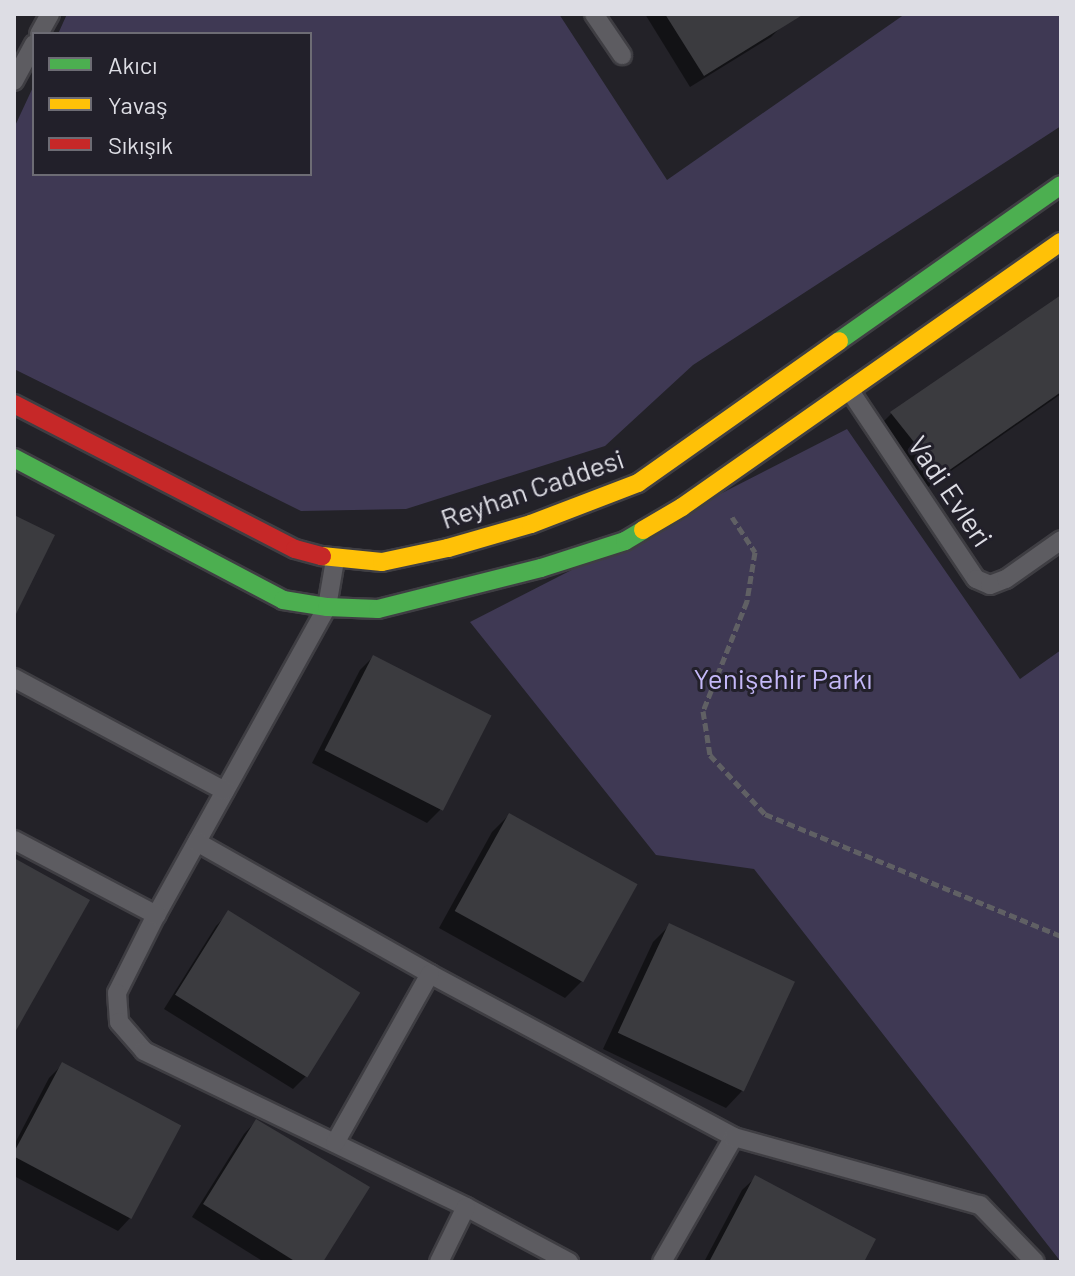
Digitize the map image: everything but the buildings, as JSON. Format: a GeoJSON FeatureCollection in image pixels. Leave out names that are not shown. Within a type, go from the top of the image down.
{"type":"FeatureCollection","features":[{"type":"Feature","properties":{"kind":"main road","name":"Reyhan Caddesi"},"geometry":{"type":"LineString","coordinates":[[14,404],[295,549],[335,560],[382,562],[448,548],[544,519],[638,483],[1061,185]]}},
{"type":"Feature","properties":{"kind":"main road"},"geometry":{"type":"LineString","coordinates":[[14,458],[241,581],[283,600],[327,607],[378,609],[541,568],[625,541],[711,487],[1061,242]]}},
{"type":"Feature","properties":{"kind":"lane"},"geometry":{"type":"LineString","coordinates":[[40,32],[50,14]]}},
{"type":"Feature","properties":{"kind":"lane"},"geometry":{"type":"LineString","coordinates":[[594,14],[622,55]]}},
{"type":"Feature","properties":{"kind":"lane"},"geometry":{"type":"LineString","coordinates":[[14,81],[32,48]]}},
{"type":"Feature","properties":{"kind":"lane","name":"Vadi Evleri"},"geometry":{"type":"LineString","coordinates":[[850,391],[976,579],[990,585],[1006,579],[1061,540]]}},
{"type":"Feature","properties":{"kind":"lane"},"geometry":{"type":"LineString","coordinates":[[335,560],[327,607],[156,915],[117,993],[119,1022],[144,1051],[466,1207],[569,1262]]}},
{"type":"Feature","properties":{"kind":"lane"},"geometry":{"type":"LineString","coordinates":[[14,678],[225,791]]}},
{"type":"Feature","properties":{"kind":"lane"},"geometry":{"type":"LineString","coordinates":[[14,840],[156,915]]}},
{"type":"Feature","properties":{"kind":"lane"},"geometry":{"type":"LineString","coordinates":[[197,842],[430,974],[734,1137],[980,1205],[1035,1262]]}},
{"type":"Feature","properties":{"kind":"lane"},"geometry":{"type":"LineString","coordinates":[[335,1143],[430,974]]}},
{"type":"Feature","properties":{"kind":"lane"},"geometry":{"type":"LineString","coordinates":[[662,1262],[734,1137]]}},
{"type":"Feature","properties":{"kind":"lane"},"geometry":{"type":"LineString","coordinates":[[439,1262],[466,1207]]}},
{"type":"Feature","properties":{"kind":"path"},"geometry":{"type":"LineString","coordinates":[[711,487],[755,552],[747,601],[703,711],[710,755],[765,814],[1061,936]]}},
{"type":"Feature","properties":{"kind":"green space"},"geometry":{"type":"Polygon","coordinates":[[[67,14],[559,14],[667,180],[905,14],[1061,14],[1061,126],[693,365],[605,446],[406,509],[301,511],[14,369],[14,128],[32,89],[32,176],[312,176],[312,32],[59,32],[67,14]]]}},
{"type":"Feature","properties":{"kind":"green space","name":"Yenişehir Parkı"},"geometry":{"type":"Polygon","coordinates":[[[847,429],[1020,679],[1061,650],[1061,1262],[754,869],[656,855],[470,622],[847,429]]]}},
{"type":"Feature","properties":{"kind":"traffic: fast"},"geometry":{"type":"LineString","coordinates":[[839,341],[1061,185]]}},
{"type":"Feature","properties":{"kind":"traffic: fast"},"geometry":{"type":"LineString","coordinates":[[14,458],[283,600],[327,607],[378,609],[541,568],[625,541],[643,530]]}},
{"type":"Feature","properties":{"kind":"traffic: slow"},"geometry":{"type":"LineString","coordinates":[[643,530],[682,507],[1061,242]]}},
{"type":"Feature","properties":{"kind":"traffic: slow"},"geometry":{"type":"LineString","coordinates":[[322,556],[382,562],[448,548],[531,524],[638,483],[839,341]]}},
{"type":"Feature","properties":{"kind":"traffic: jam"},"geometry":{"type":"LineString","coordinates":[[14,404],[295,549],[322,556]]}}]}
